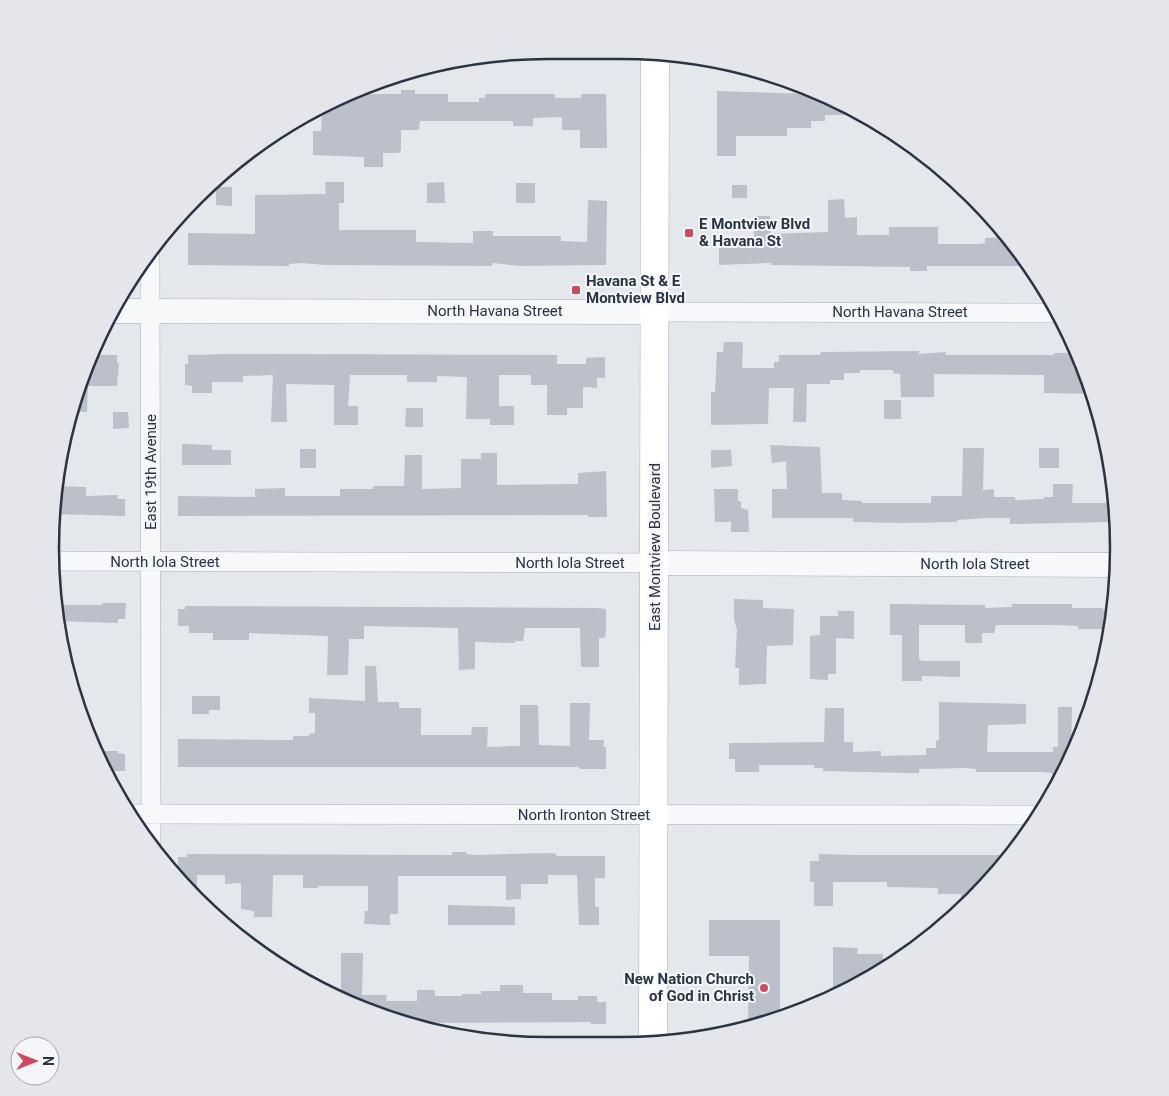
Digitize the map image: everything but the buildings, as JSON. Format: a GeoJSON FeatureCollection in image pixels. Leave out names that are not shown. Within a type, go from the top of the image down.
{"type":"FeatureCollection","features":[{"type":"Feature","properties":{"kind":"main road","name":"East Montview Boulevard"},"geometry":{"type":"LineString","coordinates":[[654,1036],[655,60]]}},
{"type":"Feature","properties":{"kind":"street","name":"East 19th Avenue"},"geometry":{"type":"LineString","coordinates":[[150,264],[151,834]]}},
{"type":"Feature","properties":{"kind":"street","name":"North Havana Street"},"geometry":{"type":"LineString","coordinates":[[120,310],[1050,312]]}},
{"type":"Feature","properties":{"kind":"street","name":"North Iola Street"},"geometry":{"type":"LineString","coordinates":[[59,562],[1109,565]]}},
{"type":"Feature","properties":{"kind":"street","name":"North Ironton Street"},"geometry":{"type":"LineString","coordinates":[[137,814],[1031,815]]}},
{"type":"Feature","properties":{"kind":"place","name":"E Montview Blvd & Havana St"},"geometry":{"type":"Point","coordinates":[689,233]}},
{"type":"Feature","properties":{"kind":"place","name":"Havana St & E Montview Blvd"},"geometry":{"type":"Point","coordinates":[576,290]}},
{"type":"Feature","properties":{"kind":"place","name":"New Nation Church of God in Christ"},"geometry":{"type":"Point","coordinates":[764,988]}}]}
